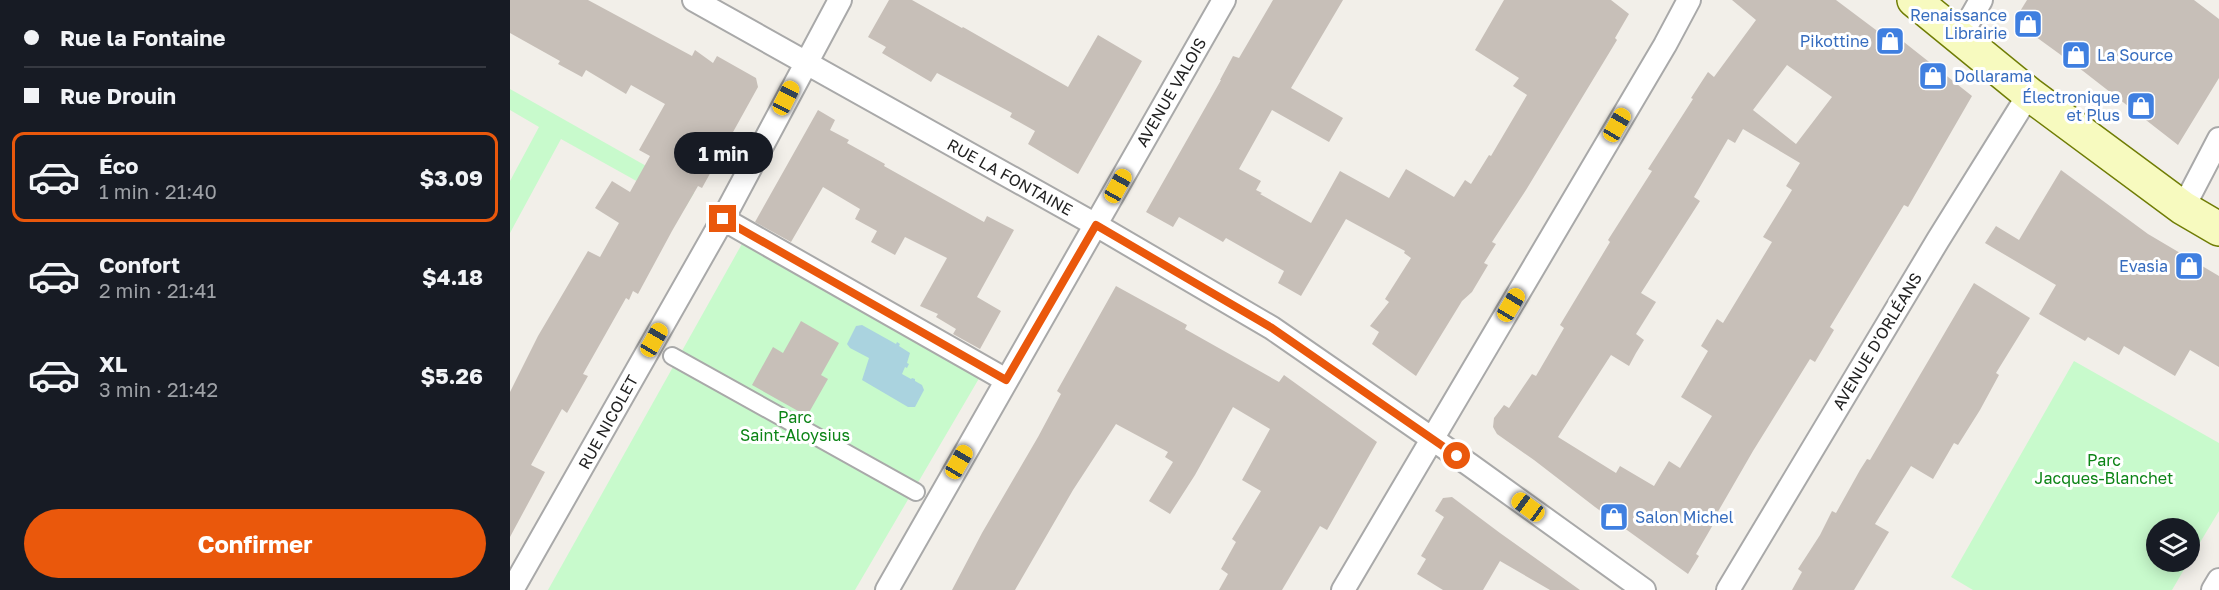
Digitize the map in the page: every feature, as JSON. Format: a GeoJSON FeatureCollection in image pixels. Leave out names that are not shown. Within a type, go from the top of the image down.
{"type":"FeatureCollection","features":[{"type":"Feature","properties":{"kind":"main road"},"geometry":{"type":"LineString","coordinates":[[1914,0],[2029,94],[2183,208],[2219,229]]}},
{"type":"Feature","properties":{"kind":"street","name":"RUE LA FONTAINE"},"geometry":{"type":"LineString","coordinates":[[694,0],[1096,225],[1272,328],[1644,590]]}},
{"type":"Feature","properties":{"kind":"street","name":"RUE NICOLET"},"geometry":{"type":"LineString","coordinates":[[512,590],[723,219],[805,61],[840,0]]}},
{"type":"Feature","properties":{"kind":"street","name":"AVENUE VALOIS"},"geometry":{"type":"LineString","coordinates":[[887,590],[1224,0]]}},
{"type":"Feature","properties":{"kind":"street"},"geometry":{"type":"LineString","coordinates":[[1343,590],[1665,45],[1689,0]]}},
{"type":"Feature","properties":{"kind":"street"},"geometry":{"type":"LineString","coordinates":[[1960,38],[1981,0]]}},
{"type":"Feature","properties":{"kind":"street","name":"AVENUE D'ORLÉANS"},"geometry":{"type":"LineString","coordinates":[[1728,590],[1938,240],[2029,94]]}},
{"type":"Feature","properties":{"kind":"street"},"geometry":{"type":"LineString","coordinates":[[2183,208],[2219,139]]}},
{"type":"Feature","properties":{"kind":"street"},"geometry":{"type":"LineString","coordinates":[[723,219],[1006,380]]}},
{"type":"Feature","properties":{"kind":"street"},"geometry":{"type":"LineString","coordinates":[[672,356],[916,492]]}},
{"type":"Feature","properties":{"kind":"street"},"geometry":{"type":"LineString","coordinates":[[2213,590],[2219,580]]}},
{"type":"Feature","properties":{"kind":"green space"},"geometry":{"type":"Polygon","coordinates":[[[510,89],[694,193],[685,208],[561,139],[510,233],[510,181],[539,127],[510,110],[510,89]]]}},
{"type":"Feature","properties":{"kind":"green space","name":"Parc Saint-Aloysius"},"geometry":{"type":"Polygon","coordinates":[[[743,242],[981,375],[855,590],[548,590],[743,242]]]}},
{"type":"Feature","properties":{"kind":"green space","name":"Parc Jacques-Blanchet"},"geometry":{"type":"Polygon","coordinates":[[[2074,361],[2219,443],[2219,511],[2200,542],[2200,518],[2146,518],[2146,572],[2183,572],[2172,590],[1973,590],[1951,577],[2074,361]]]}},
{"type":"Feature","properties":{"kind":"water"},"geometry":{"type":"Polygon","coordinates":[[[862,325],[896,344],[897,342],[910,353],[907,363],[909,364],[902,374],[915,379],[924,390],[915,407],[908,407],[862,380],[869,358],[847,344],[856,326],[862,325]]]}},
{"type":"Feature","properties":{"kind":"building"},"geometry":{"type":"Polygon","coordinates":[[[510,0],[588,0],[692,56],[695,50],[713,63],[717,56],[756,78],[758,87],[702,188],[698,186],[638,294],[633,291],[629,300],[626,298],[583,374],[588,376],[567,413],[562,409],[531,465],[545,472],[510,537],[510,392],[538,336],[588,251],[600,257],[619,223],[595,208],[612,181],[630,192],[650,156],[639,150],[665,104],[631,85],[626,94],[586,70],[582,77],[558,64],[560,61],[510,33],[510,0]]]}},
{"type":"Feature","properties":{"kind":"building"},"geometry":{"type":"Polygon","coordinates":[[[889,0],[912,0],[1068,87],[1098,35],[1142,61],[1078,174],[1028,144],[1035,131],[1010,117],[1012,113],[937,73],[931,82],[882,53],[886,47],[868,37],[889,0]]]}},
{"type":"Feature","properties":{"kind":"building"},"geometry":{"type":"Polygon","coordinates":[[[1273,0],[1343,0],[1291,88],[1343,118],[1329,142],[1272,110],[1239,169],[1261,181],[1256,190],[1262,193],[1260,194],[1311,223],[1340,171],[1389,198],[1406,169],[1454,197],[1465,180],[1471,184],[1489,155],[1491,156],[1527,95],[1513,86],[1519,78],[1475,50],[1504,0],[1611,0],[1629,14],[1615,38],[1617,40],[1492,242],[1496,244],[1484,263],[1488,265],[1472,292],[1462,301],[1416,376],[1372,344],[1379,332],[1370,326],[1389,302],[1385,299],[1411,258],[1404,253],[1405,251],[1346,219],[1301,296],[1278,283],[1284,271],[1226,238],[1223,242],[1179,217],[1173,227],[1146,212],[1233,56],[1239,58],[1273,0]]]}},
{"type":"Feature","properties":{"kind":"building"},"geometry":{"type":"Polygon","coordinates":[[[1732,0],[1836,0],[1880,33],[1885,27],[1972,96],[1908,207],[1904,205],[1830,327],[1834,330],[1815,362],[1810,359],[1753,451],[1712,522],[1714,523],[1696,554],[1699,556],[1688,574],[1497,434],[1493,427],[1494,418],[1504,405],[1509,408],[1532,374],[1536,376],[1564,328],[1560,325],[1610,242],[1608,240],[1652,171],[1648,169],[1693,99],[1691,98],[1708,72],[1714,77],[1756,20],[1732,0]],[[1787,65],[1753,110],[1796,144],[1832,97],[1787,65]],[[1743,129],[1735,143],[1728,139],[1694,197],[1700,201],[1641,293],[1656,302],[1636,334],[1644,340],[1629,366],[1611,355],[1558,437],[1616,473],[1620,466],[1654,486],[1669,461],[1680,468],[1712,416],[1681,397],[1708,351],[1701,346],[1717,319],[1723,323],[1772,242],[1763,237],[1792,190],[1786,186],[1800,163],[1743,129]]]}},
{"type":"Feature","properties":{"kind":"building"},"geometry":{"type":"Polygon","coordinates":[[[2027,0],[2194,0],[2219,19],[2219,78],[2178,145],[2014,21],[2027,0]]]}},
{"type":"Feature","properties":{"kind":"building"},"geometry":{"type":"Polygon","coordinates":[[[818,110],[835,120],[830,130],[849,140],[847,143],[885,164],[884,166],[984,222],[987,216],[1014,230],[977,297],[1001,311],[980,349],[953,334],[956,329],[936,317],[938,314],[920,306],[947,258],[905,237],[895,255],[871,242],[877,231],[855,219],[860,209],[823,187],[791,242],[755,222],[818,110]]]}},
{"type":"Feature","properties":{"kind":"building"},"geometry":{"type":"Polygon","coordinates":[[[2061,170],[2148,234],[2219,276],[2219,367],[2190,350],[2175,376],[2124,346],[2119,355],[2088,337],[2085,341],[2039,314],[2056,285],[1985,243],[1996,226],[2019,240],[2061,170]]]}},
{"type":"Feature","properties":{"kind":"building"},"geometry":{"type":"Polygon","coordinates":[[[1974,283],[2030,318],[1996,373],[1999,375],[1980,410],[1958,445],[1954,443],[1933,479],[1911,466],[1875,524],[1889,532],[1854,590],[1792,590],[1802,572],[1798,569],[1832,511],[1836,513],[1867,459],[1870,460],[1974,283]]]}},
{"type":"Feature","properties":{"kind":"building"},"geometry":{"type":"Polygon","coordinates":[[[1116,286],[1187,325],[1185,329],[1279,382],[1284,375],[1377,442],[1327,530],[1320,526],[1282,590],[1219,590],[1228,574],[1221,569],[1236,542],[1232,539],[1261,491],[1242,480],[1270,429],[1233,407],[1170,514],[1149,501],[1173,462],[1165,457],[1168,452],[1116,424],[1073,490],[1015,590],[952,590],[1038,437],[1061,394],[1057,391],[1116,286]]]}},
{"type":"Feature","properties":{"kind":"building"},"geometry":{"type":"Polygon","coordinates":[[[801,321],[839,343],[821,375],[828,379],[807,416],[752,385],[773,347],[783,353],[801,321]]]}},
{"type":"Feature","properties":{"kind":"building"},"geometry":{"type":"Polygon","coordinates":[[[1452,497],[1580,590],[1550,590],[1500,561],[1483,590],[1443,590],[1417,574],[1426,559],[1421,556],[1444,517],[1435,511],[1443,498],[1452,497]]]}},
{"type":"Feature","properties":{"kind":"place","name":"Renaissance Librairie"},"geometry":{"type":"Point","coordinates":[2028,24]}},
{"type":"Feature","properties":{"kind":"place","name":"Pikottine"},"geometry":{"type":"Point","coordinates":[1890,41]}},
{"type":"Feature","properties":{"kind":"place","name":"La Source"},"geometry":{"type":"Point","coordinates":[2076,55]}},
{"type":"Feature","properties":{"kind":"place","name":"Dollarama"},"geometry":{"type":"Point","coordinates":[1933,76]}},
{"type":"Feature","properties":{"kind":"place","name":"Électronique et Plus"},"geometry":{"type":"Point","coordinates":[2141,106]}},
{"type":"Feature","properties":{"kind":"place","name":"Evasia"},"geometry":{"type":"Point","coordinates":[2189,266]}},
{"type":"Feature","properties":{"kind":"place","name":"Salon Michel"},"geometry":{"type":"Point","coordinates":[1614,517]}},
{"type":"Feature","properties":{"kind":"route"},"geometry":{"type":"LineString","coordinates":[[723,219],[1006,380],[1096,225],[1272,328],[1457,456]]}}]}
